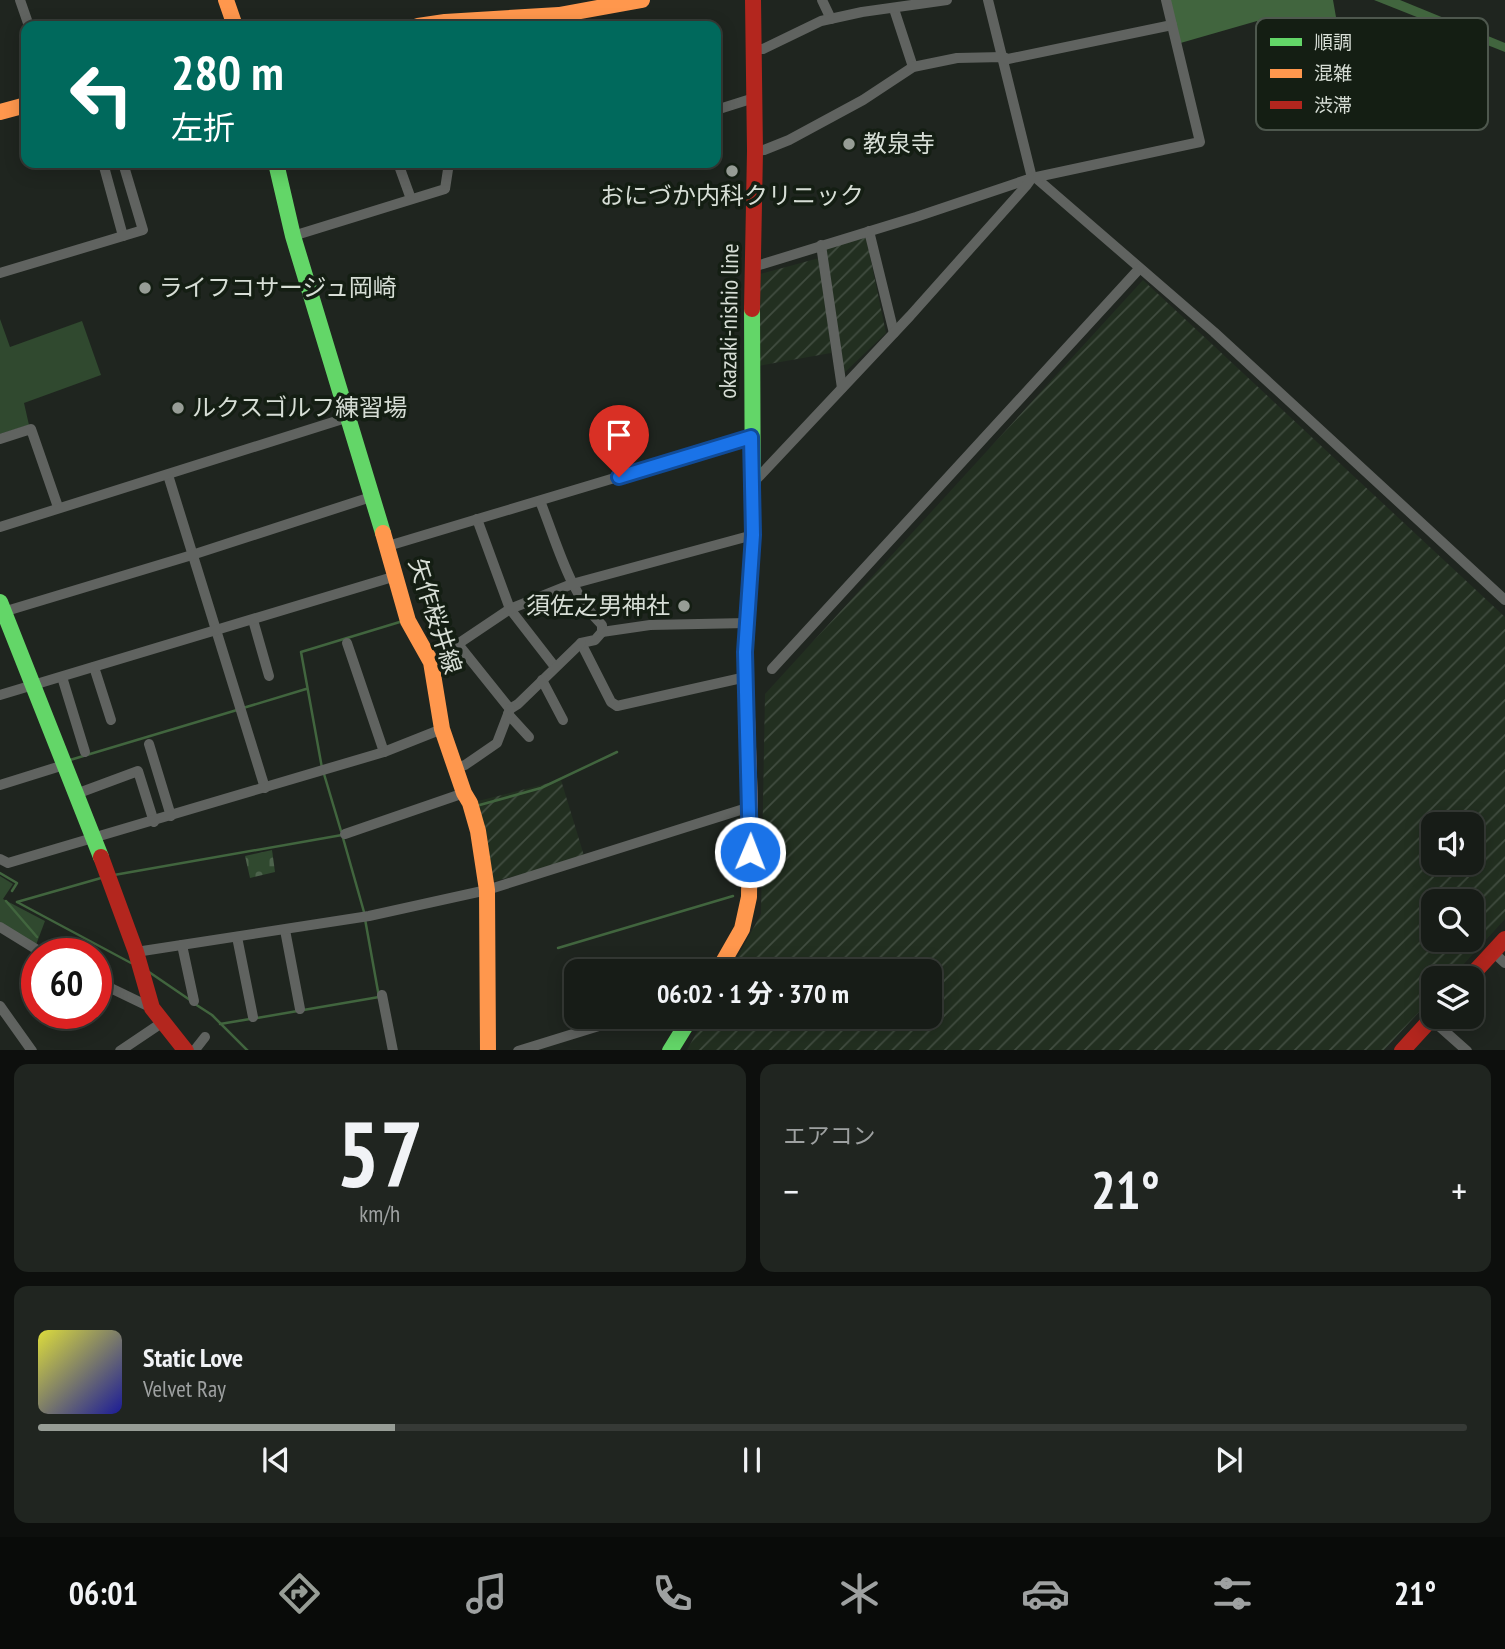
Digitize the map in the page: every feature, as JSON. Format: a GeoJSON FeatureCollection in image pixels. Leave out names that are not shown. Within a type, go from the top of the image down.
{"type":"FeatureCollection","features":[{"type":"Feature","properties":{"kind":"street"},"geometry":{"type":"LineString","coordinates":[[20,0],[27,21]]}},
{"type":"Feature","properties":{"kind":"street"},"geometry":{"type":"LineString","coordinates":[[226,0],[232,21]]}},
{"type":"Feature","properties":{"kind":"street"},"geometry":{"type":"LineString","coordinates":[[483,21],[559,15],[642,0]]}},
{"type":"Feature","properties":{"kind":"street","name":"okazaki-nishio line"},"geometry":{"type":"LineString","coordinates":[[725,959],[742,929],[747,913],[750,807],[746,677],[753,535],[753,0]]}},
{"type":"Feature","properties":{"kind":"street"},"geometry":{"type":"LineString","coordinates":[[822,0],[831,19]]}},
{"type":"Feature","properties":{"kind":"street"},"geometry":{"type":"LineString","coordinates":[[860,0],[862,12]]}},
{"type":"Feature","properties":{"kind":"street"},"geometry":{"type":"LineString","coordinates":[[754,49],[763,48],[821,21],[900,5],[945,0]]}},
{"type":"Feature","properties":{"kind":"street"},"geometry":{"type":"LineString","coordinates":[[988,0],[1033,178],[1214,332],[1505,600]]}},
{"type":"Feature","properties":{"kind":"street"},"geometry":{"type":"LineString","coordinates":[[753,267],[1033,178],[1200,142],[1166,0]]}},
{"type":"Feature","properties":{"kind":"street"},"geometry":{"type":"LineString","coordinates":[[900,5],[913,67]]}},
{"type":"Feature","properties":{"kind":"street"},"geometry":{"type":"LineString","coordinates":[[755,151],[789,140],[863,100],[913,67],[957,58],[1003,57],[1008,60],[1172,25]]}},
{"type":"Feature","properties":{"kind":"street"},"geometry":{"type":"LineString","coordinates":[[721,108],[754,98]]}},
{"type":"Feature","properties":{"kind":"street"},"geometry":{"type":"LineString","coordinates":[[0,112],[21,106]]}},
{"type":"Feature","properties":{"kind":"street"},"geometry":{"type":"LineString","coordinates":[[104,168],[123,236]]}},
{"type":"Feature","properties":{"kind":"street"},"geometry":{"type":"LineString","coordinates":[[0,273],[143,230],[124,168]]}},
{"type":"Feature","properties":{"kind":"street","name":"矢作桜井線"},"geometry":{"type":"LineString","coordinates":[[276,168],[293,236],[388,546],[408,621],[431,662],[442,729],[478,831],[487,890],[488,1050]]}},
{"type":"Feature","properties":{"kind":"street"},"geometry":{"type":"LineString","coordinates":[[400,168],[411,199]]}},
{"type":"Feature","properties":{"kind":"street"},"geometry":{"type":"LineString","coordinates":[[293,236],[445,189],[448,168]]}},
{"type":"Feature","properties":{"kind":"street"},"geometry":{"type":"LineString","coordinates":[[751,485],[894,333],[1033,178]]}},
{"type":"Feature","properties":{"kind":"street"},"geometry":{"type":"LineString","coordinates":[[869,231],[894,333]]}},
{"type":"Feature","properties":{"kind":"street"},"geometry":{"type":"LineString","coordinates":[[821,245],[842,388]]}},
{"type":"Feature","properties":{"kind":"street"},"geometry":{"type":"LineString","coordinates":[[772,669],[1139,269]]}},
{"type":"Feature","properties":{"kind":"street"},"geometry":{"type":"LineString","coordinates":[[0,527],[349,417]]}},
{"type":"Feature","properties":{"kind":"street"},"geometry":{"type":"LineString","coordinates":[[0,439],[31,429],[58,507]]}},
{"type":"Feature","properties":{"kind":"street"},"geometry":{"type":"LineString","coordinates":[[388,546],[751,437]]}},
{"type":"Feature","properties":{"kind":"street"},"geometry":{"type":"LineString","coordinates":[[168,475],[265,788]]}},
{"type":"Feature","properties":{"kind":"street"},"geometry":{"type":"LineString","coordinates":[[185,1050],[152,1008],[94,839],[2,607],[192,555],[371,497]]}},
{"type":"Feature","properties":{"kind":"street"},"geometry":{"type":"LineString","coordinates":[[540,500],[572,584],[586,610],[602,625],[602,632]]}},
{"type":"Feature","properties":{"kind":"street"},"geometry":{"type":"LineString","coordinates":[[477,519],[510,609],[555,667]]}},
{"type":"Feature","properties":{"kind":"street"},"geometry":{"type":"LineString","coordinates":[[431,662],[510,609],[572,584],[753,535]]}},
{"type":"Feature","properties":{"kind":"street"},"geometry":{"type":"LineString","coordinates":[[0,695],[396,576]]}},
{"type":"Feature","properties":{"kind":"street"},"geometry":{"type":"LineString","coordinates":[[253,620],[269,676]]}},
{"type":"Feature","properties":{"kind":"street"},"geometry":{"type":"LineString","coordinates":[[455,768],[465,765],[497,743],[509,711],[581,643],[595,640],[602,632],[650,625],[747,623]]}},
{"type":"Feature","properties":{"kind":"street"},"geometry":{"type":"LineString","coordinates":[[347,643],[384,752]]}},
{"type":"Feature","properties":{"kind":"street"},"geometry":{"type":"LineString","coordinates":[[457,643],[528,737]]}},
{"type":"Feature","properties":{"kind":"street"},"geometry":{"type":"LineString","coordinates":[[581,643],[611,702],[617,706],[746,677]]}},
{"type":"Feature","properties":{"kind":"street"},"geometry":{"type":"LineString","coordinates":[[94,667],[111,720]]}},
{"type":"Feature","properties":{"kind":"street"},"geometry":{"type":"LineString","coordinates":[[62,677],[85,752]]}},
{"type":"Feature","properties":{"kind":"street"},"geometry":{"type":"LineString","coordinates":[[542,680],[563,720]]}},
{"type":"Feature","properties":{"kind":"street"},"geometry":{"type":"LineString","coordinates":[[0,859],[8,863],[153,822],[384,752],[442,729]]}},
{"type":"Feature","properties":{"kind":"street"},"geometry":{"type":"LineString","coordinates":[[149,744],[171,816]]}},
{"type":"Feature","properties":{"kind":"street"},"geometry":{"type":"LineString","coordinates":[[0,785],[64,765]]}},
{"type":"Feature","properties":{"kind":"street"},"geometry":{"type":"LineString","coordinates":[[76,794],[138,771],[153,822]]}},
{"type":"Feature","properties":{"kind":"street"},"geometry":{"type":"LineString","coordinates":[[345,834],[464,793]]}},
{"type":"Feature","properties":{"kind":"street"},"geometry":{"type":"LineString","coordinates":[[135,952],[369,916],[487,890],[750,807]]}},
{"type":"Feature","properties":{"kind":"street"},"geometry":{"type":"LineString","coordinates":[[0,927],[21,940]]}},
{"type":"Feature","properties":{"kind":"street"},"geometry":{"type":"LineString","coordinates":[[285,930],[300,1009]]}},
{"type":"Feature","properties":{"kind":"street"},"geometry":{"type":"LineString","coordinates":[[237,937],[253,1017]]}},
{"type":"Feature","properties":{"kind":"street"},"geometry":{"type":"LineString","coordinates":[[1484,968],[1499,957],[1505,939]]}},
{"type":"Feature","properties":{"kind":"street"},"geometry":{"type":"LineString","coordinates":[[182,945],[194,1001]]}},
{"type":"Feature","properties":{"kind":"street"},"geometry":{"type":"LineString","coordinates":[[112,990],[152,1008]]}},
{"type":"Feature","properties":{"kind":"street"},"geometry":{"type":"LineString","coordinates":[[382,995],[393,1050]]}},
{"type":"Feature","properties":{"kind":"street"},"geometry":{"type":"LineString","coordinates":[[0,1006],[31,1050]]}},
{"type":"Feature","properties":{"kind":"street"},"geometry":{"type":"LineString","coordinates":[[121,1050],[163,1022]]}},
{"type":"Feature","properties":{"kind":"street"},"geometry":{"type":"LineString","coordinates":[[521,1050],[589,1029]]}},
{"type":"Feature","properties":{"kind":"street"},"geometry":{"type":"LineString","coordinates":[[671,1050],[684,1029]]}},
{"type":"Feature","properties":{"kind":"street"},"geometry":{"type":"LineString","coordinates":[[1403,1050],[1422,1029]]}},
{"type":"Feature","properties":{"kind":"street"},"geometry":{"type":"LineString","coordinates":[[1444,1029],[1466,1050]]}},
{"type":"Feature","properties":{"kind":"street"},"geometry":{"type":"LineString","coordinates":[[195,1050],[205,1037]]}},
{"type":"Feature","properties":{"kind":"shaded area"},"geometry":{"type":"Polygon","coordinates":[[[1166,0],[1333,0],[1336,18],[1256,18],[1256,21],[1177,44],[1166,0]]]}},
{"type":"Feature","properties":{"kind":"shaded area"},"geometry":{"type":"Polygon","coordinates":[[[1374,0],[1400,0],[1444,18],[1419,18],[1374,0]]]}},
{"type":"Feature","properties":{"kind":"shaded area"},"geometry":{"type":"Polygon","coordinates":[[[1488,36],[1505,43],[1505,52],[1488,45],[1488,36]]]}},
{"type":"Feature","properties":{"kind":"shaded area"},"geometry":{"type":"Polygon","coordinates":[[[866,237],[886,333],[842,375],[826,249],[866,237]]]}},
{"type":"Feature","properties":{"kind":"shaded area"},"geometry":{"type":"Polygon","coordinates":[[[823,257],[831,353],[758,366],[760,274],[823,257]]]}},
{"type":"Feature","properties":{"kind":"shaded area"},"geometry":{"type":"Polygon","coordinates":[[[1143,280],[1505,617],[1505,919],[1484,942],[1484,889],[1421,889],[1421,952],[1475,952],[1462,966],[1421,966],[1421,1010],[1384,1050],[687,1050],[698,1029],[942,1029],[942,959],[737,959],[761,914],[765,694],[1143,280]]]}},
{"type":"Feature","properties":{"kind":"shaded area"},"geometry":{"type":"Polygon","coordinates":[[[561,780],[585,859],[486,883],[470,803],[561,780]]]}},
{"type":"Feature","properties":{"kind":"green space"},"geometry":{"type":"Polygon","coordinates":[[[0,319],[10,347],[82,321],[101,375],[24,403],[29,425],[0,434],[0,319]]]}},
{"type":"Feature","properties":{"kind":"green space"},"geometry":{"type":"Polygon","coordinates":[[[272,850],[275,872],[250,878],[245,856],[272,850]]]}},
{"type":"Feature","properties":{"kind":"green space"},"geometry":{"type":"Polygon","coordinates":[[[0,876],[13,884],[3,899],[45,921],[39,938],[24,938],[0,924],[0,876]]]}},
{"type":"Feature","properties":{"kind":"waterway"},"geometry":{"type":"LineString","coordinates":[[322,768],[301,652],[403,621]]}},
{"type":"Feature","properties":{"kind":"waterway"},"geometry":{"type":"LineString","coordinates":[[243,708],[306,689]]}},
{"type":"Feature","properties":{"kind":"waterway"},"geometry":{"type":"LineString","coordinates":[[70,760],[237,710]]}},
{"type":"Feature","properties":{"kind":"waterway"},"geometry":{"type":"LineString","coordinates":[[476,806],[541,788],[617,752]]}},
{"type":"Feature","properties":{"kind":"waterway"},"geometry":{"type":"LineString","coordinates":[[324,774],[341,831]]}},
{"type":"Feature","properties":{"kind":"waterway"},"geometry":{"type":"LineString","coordinates":[[114,875],[342,835]]}},
{"type":"Feature","properties":{"kind":"waterway"},"geometry":{"type":"LineString","coordinates":[[343,838],[364,912]]}},
{"type":"Feature","properties":{"kind":"waterway"},"geometry":{"type":"LineString","coordinates":[[0,873],[17,883],[12,891]]}},
{"type":"Feature","properties":{"kind":"waterway"},"geometry":{"type":"LineString","coordinates":[[17,902],[101,878]]}},
{"type":"Feature","properties":{"kind":"waterway"},"geometry":{"type":"LineString","coordinates":[[558,948],[733,896]]}},
{"type":"Feature","properties":{"kind":"waterway"},"geometry":{"type":"LineString","coordinates":[[6,901],[37,937]]}},
{"type":"Feature","properties":{"kind":"waterway"},"geometry":{"type":"LineString","coordinates":[[17,902],[131,963]]}},
{"type":"Feature","properties":{"kind":"waterway"},"geometry":{"type":"LineString","coordinates":[[257,1018],[379,997],[365,919]]}},
{"type":"Feature","properties":{"kind":"waterway"},"geometry":{"type":"LineString","coordinates":[[149,972],[190,1000]]}},
{"type":"Feature","properties":{"kind":"waterway"},"geometry":{"type":"LineString","coordinates":[[195,1004],[212,1015],[247,1050]]}},
{"type":"Feature","properties":{"kind":"waterway"},"geometry":{"type":"LineString","coordinates":[[220,1024],[250,1019]]}},
{"type":"Feature","properties":{"kind":"traffic: fast"},"geometry":{"type":"LineString","coordinates":[[277,168],[293,236],[383,533]]}},
{"type":"Feature","properties":{"kind":"traffic: fast"},"geometry":{"type":"LineString","coordinates":[[745,657],[753,535],[752,309]]}},
{"type":"Feature","properties":{"kind":"traffic: fast"},"geometry":{"type":"LineString","coordinates":[[0,602],[101,857]]}},
{"type":"Feature","properties":{"kind":"traffic: fast"},"geometry":{"type":"LineString","coordinates":[[671,1050],[684,1029]]}},
{"type":"Feature","properties":{"kind":"traffic: slow"},"geometry":{"type":"LineString","coordinates":[[226,0],[233,21]]}},
{"type":"Feature","properties":{"kind":"traffic: slow"},"geometry":{"type":"LineString","coordinates":[[461,21],[559,15],[642,0]]}},
{"type":"Feature","properties":{"kind":"traffic: slow"},"geometry":{"type":"LineString","coordinates":[[0,112],[21,106]]}},
{"type":"Feature","properties":{"kind":"traffic: slow"},"geometry":{"type":"LineString","coordinates":[[383,533],[408,621],[431,662],[442,729],[478,831],[487,890],[488,1050]]}},
{"type":"Feature","properties":{"kind":"traffic: slow"},"geometry":{"type":"LineString","coordinates":[[725,959],[742,929],[749,897],[750,807],[745,657]]}},
{"type":"Feature","properties":{"kind":"traffic: jam"},"geometry":{"type":"LineString","coordinates":[[752,309],[755,151],[753,0]]}},
{"type":"Feature","properties":{"kind":"traffic: jam"},"geometry":{"type":"LineString","coordinates":[[101,857],[136,952],[152,1008],[185,1050]]}},
{"type":"Feature","properties":{"kind":"traffic: jam"},"geometry":{"type":"LineString","coordinates":[[1480,966],[1505,939]]}},
{"type":"Feature","properties":{"kind":"traffic: jam"},"geometry":{"type":"LineString","coordinates":[[1403,1050],[1422,1029]]}},
{"type":"Feature","properties":{"kind":"place","name":"教泉寺"},"geometry":{"type":"Point","coordinates":[849,144]}},
{"type":"Feature","properties":{"kind":"place","name":"おにづか内科クリニック"},"geometry":{"type":"Point","coordinates":[732,171]}},
{"type":"Feature","properties":{"kind":"place","name":"ライフコサージュ岡崎"},"geometry":{"type":"Point","coordinates":[145,288]}},
{"type":"Feature","properties":{"kind":"place","name":"ルクスゴルフ練習場"},"geometry":{"type":"Point","coordinates":[178,408]}},
{"type":"Feature","properties":{"kind":"place","name":"須佐之男神社"},"geometry":{"type":"Point","coordinates":[684,606]}},
{"type":"Feature","properties":{"kind":"route"},"geometry":{"type":"LineString","coordinates":[[619,477],[751,437],[753,535],[745,652],[750,852]]}}]}
